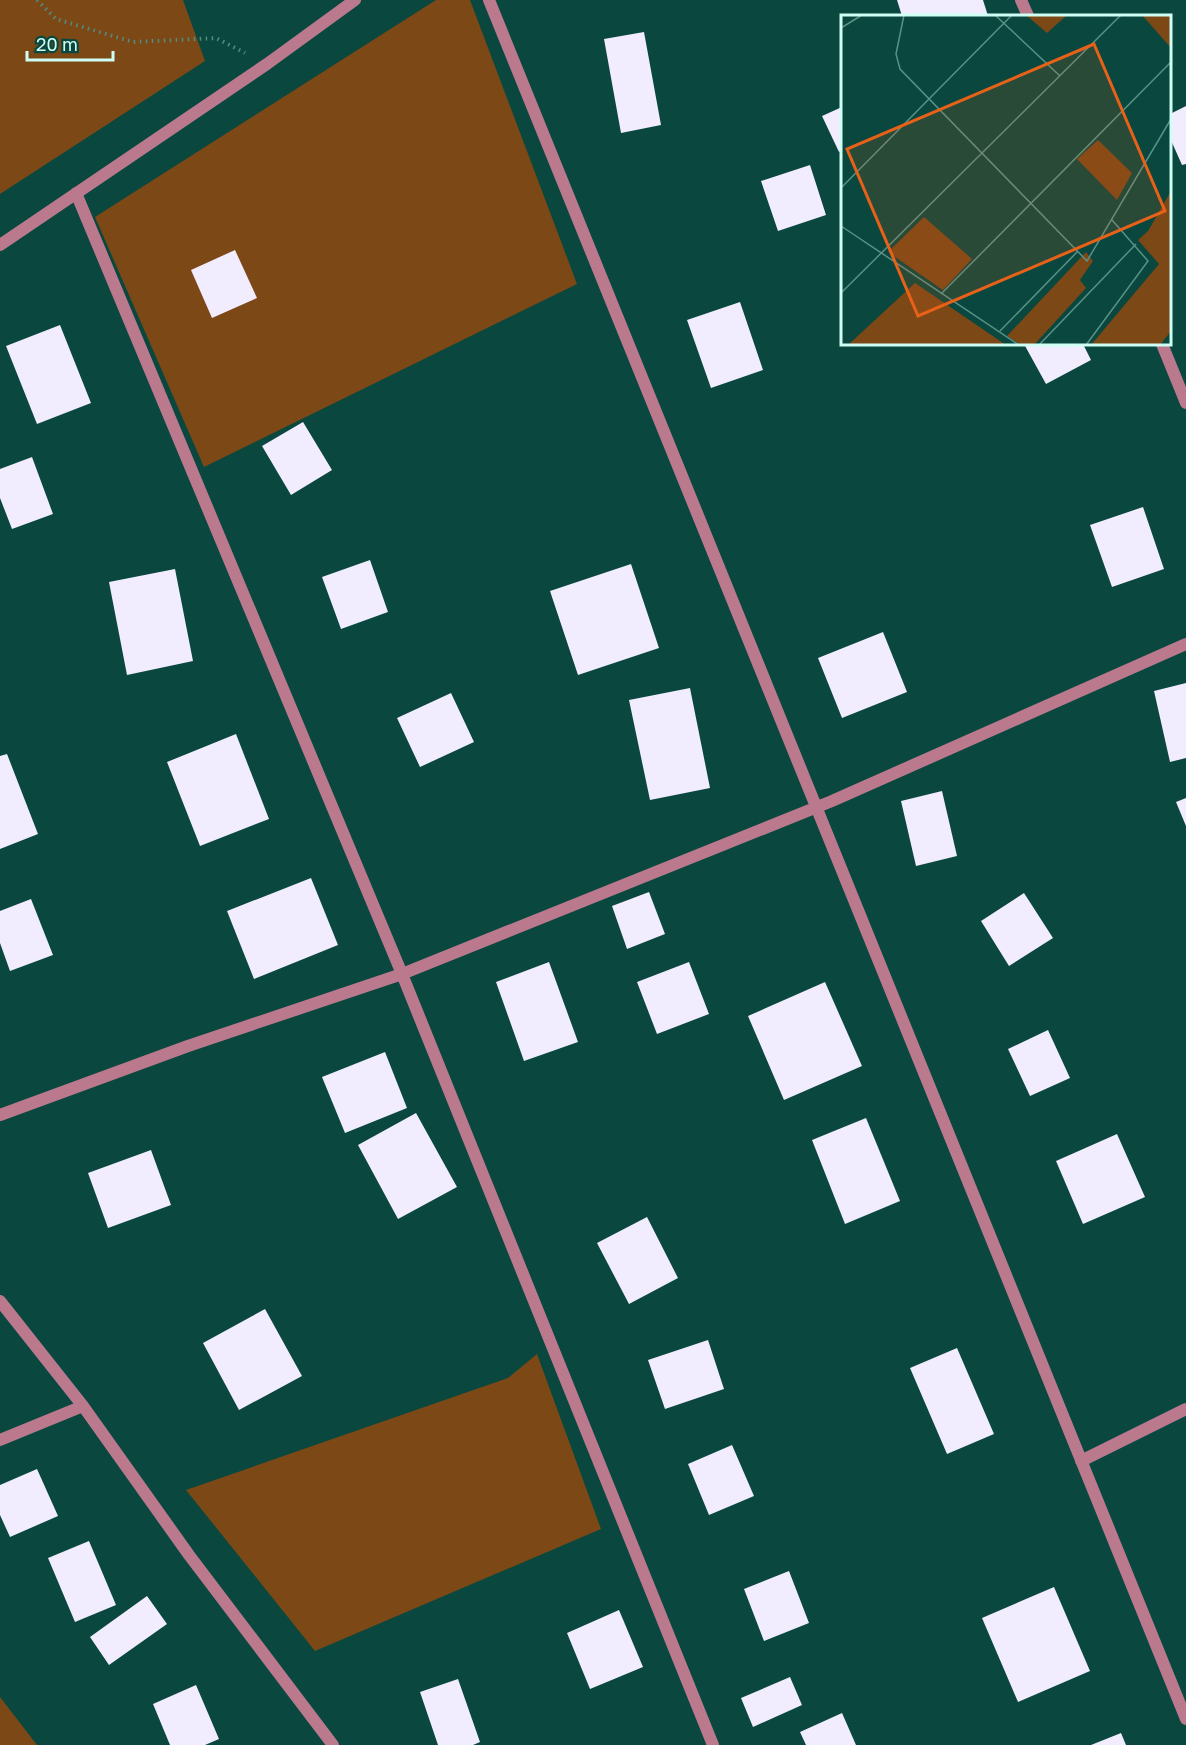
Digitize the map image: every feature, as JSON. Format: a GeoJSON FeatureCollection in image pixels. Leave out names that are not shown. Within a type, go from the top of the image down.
{"type":"FeatureCollection","features":[{"type":"Feature","properties":{"kind":"street"},"geometry":{"type":"LineString","coordinates":[[0,245],[267,64],[355,0]]}},
{"type":"Feature","properties":{"kind":"street"},"geometry":{"type":"LineString","coordinates":[[489,0],[1186,1719]]}},
{"type":"Feature","properties":{"kind":"street"},"geometry":{"type":"LineString","coordinates":[[1021,0],[1028,15]]}},
{"type":"Feature","properties":{"kind":"street"},"geometry":{"type":"LineString","coordinates":[[76,193],[402,974],[713,1745]]}},
{"type":"Feature","properties":{"kind":"street"},"geometry":{"type":"LineString","coordinates":[[1162,345],[1186,403]]}},
{"type":"Feature","properties":{"kind":"street"},"geometry":{"type":"LineString","coordinates":[[0,1115],[188,1046],[402,974],[816,806],[1186,644]]}},
{"type":"Feature","properties":{"kind":"street"},"geometry":{"type":"LineString","coordinates":[[0,1301],[83,1406],[189,1556],[333,1745]]}},
{"type":"Feature","properties":{"kind":"street"},"geometry":{"type":"LineString","coordinates":[[0,1440],[83,1406]]}},
{"type":"Feature","properties":{"kind":"street"},"geometry":{"type":"LineString","coordinates":[[1082,1461],[1186,1409]]}},
{"type":"Feature","properties":{"kind":"path"},"geometry":{"type":"LineString","coordinates":[[37,0],[56,19],[133,42],[216,38],[267,64]]}},
{"type":"Feature","properties":{"kind":"shaded area"},"geometry":{"type":"Polygon","coordinates":[[[0,0],[183,0],[205,61],[0,194],[0,0]]]}},
{"type":"Feature","properties":{"kind":"shaded area"},"geometry":{"type":"Polygon","coordinates":[[[436,0],[470,0],[577,284],[204,467],[95,217],[436,0]]]}},
{"type":"Feature","properties":{"kind":"shaded area"},"geometry":{"type":"Polygon","coordinates":[[[537,1354],[601,1529],[315,1651],[186,1490],[508,1378],[537,1354]]]}},
{"type":"Feature","properties":{"kind":"shaded area"},"geometry":{"type":"Polygon","coordinates":[[[0,1697],[37,1745],[0,1745],[0,1697]]]}},
{"type":"Feature","properties":{"kind":"building"},"geometry":{"type":"Polygon","coordinates":[[[897,0],[983,0],[988,15],[902,15],[897,0]]]}},
{"type":"Feature","properties":{"kind":"building"},"geometry":{"type":"Polygon","coordinates":[[[644,32],[661,125],[621,133],[604,39],[644,32]]]}},
{"type":"Feature","properties":{"kind":"building"},"geometry":{"type":"Polygon","coordinates":[[[1186,106],[1186,164],[1182,165],[1171,140],[1171,114],[1186,106]]]}},
{"type":"Feature","properties":{"kind":"building"},"geometry":{"type":"Polygon","coordinates":[[[841,107],[841,151],[839,152],[822,116],[841,107]]]}},
{"type":"Feature","properties":{"kind":"building"},"geometry":{"type":"Polygon","coordinates":[[[810,165],[826,215],[778,231],[761,181],[810,165]]]}},
{"type":"Feature","properties":{"kind":"building"},"geometry":{"type":"Polygon","coordinates":[[[235,250],[257,298],[212,318],[191,270],[235,250]]]}},
{"type":"Feature","properties":{"kind":"building"},"geometry":{"type":"Polygon","coordinates":[[[740,302],[763,370],[711,388],[687,320],[740,302]]]}},
{"type":"Feature","properties":{"kind":"building"},"geometry":{"type":"Polygon","coordinates":[[[60,325],[91,403],[37,424],[6,346],[60,325]]]}},
{"type":"Feature","properties":{"kind":"building"},"geometry":{"type":"Polygon","coordinates":[[[1025,345],[1084,345],[1091,360],[1046,384],[1025,345]]]}},
{"type":"Feature","properties":{"kind":"building"},"geometry":{"type":"Polygon","coordinates":[[[303,422],[332,470],[291,495],[262,446],[303,422]]]}},
{"type":"Feature","properties":{"kind":"building"},"geometry":{"type":"Polygon","coordinates":[[[32,457],[53,514],[12,529],[0,498],[0,469],[32,457]]]}},
{"type":"Feature","properties":{"kind":"building"},"geometry":{"type":"Polygon","coordinates":[[[1143,507],[1164,569],[1112,587],[1090,525],[1143,507]]]}},
{"type":"Feature","properties":{"kind":"building"},"geometry":{"type":"Polygon","coordinates":[[[370,560],[388,612],[341,629],[322,577],[370,560]]]}},
{"type":"Feature","properties":{"kind":"building"},"geometry":{"type":"Polygon","coordinates":[[[631,564],[659,648],[578,675],[550,591],[631,564]]]}},
{"type":"Feature","properties":{"kind":"building"},"geometry":{"type":"Polygon","coordinates":[[[175,569],[193,661],[127,675],[109,582],[175,569]]]}},
{"type":"Feature","properties":{"kind":"building"},"geometry":{"type":"Polygon","coordinates":[[[883,632],[907,692],[842,718],[818,658],[883,632]]]}},
{"type":"Feature","properties":{"kind":"building"},"geometry":{"type":"Polygon","coordinates":[[[1186,683],[1186,758],[1170,762],[1154,691],[1186,683]]]}},
{"type":"Feature","properties":{"kind":"building"},"geometry":{"type":"Polygon","coordinates":[[[690,688],[710,788],[650,800],[629,700],[690,688]]]}},
{"type":"Feature","properties":{"kind":"building"},"geometry":{"type":"Polygon","coordinates":[[[451,693],[474,742],[420,767],[397,718],[451,693]]]}},
{"type":"Feature","properties":{"kind":"building"},"geometry":{"type":"Polygon","coordinates":[[[236,734],[269,819],[200,846],[167,762],[236,734]]]}},
{"type":"Feature","properties":{"kind":"building"},"geometry":{"type":"Polygon","coordinates":[[[7,754],[38,834],[0,849],[0,756],[7,754]]]}},
{"type":"Feature","properties":{"kind":"building"},"geometry":{"type":"Polygon","coordinates":[[[942,791],[957,856],[916,866],[901,801],[942,791]]]}},
{"type":"Feature","properties":{"kind":"building"},"geometry":{"type":"Polygon","coordinates":[[[1186,798],[1186,826],[1176,802],[1186,798]]]}},
{"type":"Feature","properties":{"kind":"building"},"geometry":{"type":"Polygon","coordinates":[[[311,878],[338,945],[254,979],[227,911],[311,878]]]}},
{"type":"Feature","properties":{"kind":"building"},"geometry":{"type":"Polygon","coordinates":[[[649,892],[665,934],[627,949],[612,906],[649,892]]]}},
{"type":"Feature","properties":{"kind":"building"},"geometry":{"type":"Polygon","coordinates":[[[1024,893],[1053,938],[1009,966],[981,921],[1024,893]]]}},
{"type":"Feature","properties":{"kind":"building"},"geometry":{"type":"Polygon","coordinates":[[[31,899],[53,955],[10,971],[0,943],[0,911],[31,899]]]}},
{"type":"Feature","properties":{"kind":"building"},"geometry":{"type":"Polygon","coordinates":[[[549,962],[578,1042],[524,1061],[496,982],[549,962]]]}},
{"type":"Feature","properties":{"kind":"building"},"geometry":{"type":"Polygon","coordinates":[[[689,962],[709,1014],[657,1034],[637,982],[689,962]]]}},
{"type":"Feature","properties":{"kind":"building"},"geometry":{"type":"Polygon","coordinates":[[[825,982],[862,1066],[784,1100],[748,1016],[825,982]]]}},
{"type":"Feature","properties":{"kind":"building"},"geometry":{"type":"Polygon","coordinates":[[[1048,1030],[1070,1078],[1030,1096],[1008,1049],[1048,1030]]]}},
{"type":"Feature","properties":{"kind":"building"},"geometry":{"type":"Polygon","coordinates":[[[385,1052],[407,1108],[345,1133],[322,1077],[385,1052]]]}},
{"type":"Feature","properties":{"kind":"building"},"geometry":{"type":"Polygon","coordinates":[[[416,1113],[457,1187],[398,1219],[358,1145],[416,1113]]]}},
{"type":"Feature","properties":{"kind":"building"},"geometry":{"type":"Polygon","coordinates":[[[866,1118],[900,1201],[845,1224],[812,1140],[866,1118]]]}},
{"type":"Feature","properties":{"kind":"building"},"geometry":{"type":"Polygon","coordinates":[[[1117,1134],[1145,1197],[1083,1224],[1056,1161],[1117,1134]]]}},
{"type":"Feature","properties":{"kind":"building"},"geometry":{"type":"Polygon","coordinates":[[[151,1150],[171,1205],[108,1228],[88,1173],[151,1150]]]}},
{"type":"Feature","properties":{"kind":"building"},"geometry":{"type":"Polygon","coordinates":[[[647,1217],[678,1278],[629,1304],[597,1243],[647,1217]]]}},
{"type":"Feature","properties":{"kind":"building"},"geometry":{"type":"Polygon","coordinates":[[[265,1309],[302,1376],[239,1410],[203,1343],[265,1309]]]}},
{"type":"Feature","properties":{"kind":"building"},"geometry":{"type":"Polygon","coordinates":[[[708,1340],[724,1389],[665,1409],[648,1360],[708,1340]]]}},
{"type":"Feature","properties":{"kind":"building"},"geometry":{"type":"Polygon","coordinates":[[[957,1348],[994,1434],[947,1454],[910,1368],[957,1348]]]}},
{"type":"Feature","properties":{"kind":"building"},"geometry":{"type":"Polygon","coordinates":[[[732,1445],[754,1496],[709,1515],[688,1464],[732,1445]]]}},
{"type":"Feature","properties":{"kind":"building"},"geometry":{"type":"Polygon","coordinates":[[[37,1469],[58,1516],[10,1537],[0,1515],[0,1485],[37,1469]]]}},
{"type":"Feature","properties":{"kind":"building"},"geometry":{"type":"Polygon","coordinates":[[[89,1541],[116,1605],[75,1622],[48,1558],[89,1541]]]}},
{"type":"Feature","properties":{"kind":"building"},"geometry":{"type":"Polygon","coordinates":[[[789,1571],[809,1623],[764,1641],[744,1589],[789,1571]]]}},
{"type":"Feature","properties":{"kind":"building"},"geometry":{"type":"Polygon","coordinates":[[[1054,1587],[1090,1671],[1018,1702],[982,1618],[1054,1587]]]}},
{"type":"Feature","properties":{"kind":"building"},"geometry":{"type":"Polygon","coordinates":[[[147,1596],[167,1624],[109,1665],[90,1637],[147,1596]]]}},
{"type":"Feature","properties":{"kind":"building"},"geometry":{"type":"Polygon","coordinates":[[[619,1610],[643,1667],[590,1689],[567,1633],[619,1610]]]}},
{"type":"Feature","properties":{"kind":"building"},"geometry":{"type":"Polygon","coordinates":[[[790,1677],[802,1705],[753,1727],[741,1698],[790,1677]]]}},
{"type":"Feature","properties":{"kind":"building"},"geometry":{"type":"Polygon","coordinates":[[[458,1679],[480,1742],[473,1745],[438,1745],[420,1692],[458,1679]]]}},
{"type":"Feature","properties":{"kind":"building"},"geometry":{"type":"Polygon","coordinates":[[[196,1685],[219,1739],[205,1745],[170,1745],[153,1704],[196,1685]]]}},
{"type":"Feature","properties":{"kind":"building"},"geometry":{"type":"Polygon","coordinates":[[[842,1713],[856,1745],[806,1745],[800,1732],[842,1713]]]}},
{"type":"Feature","properties":{"kind":"building"},"geometry":{"type":"Polygon","coordinates":[[[1121,1733],[1126,1745],[1091,1745],[1121,1733]]]}}]}
